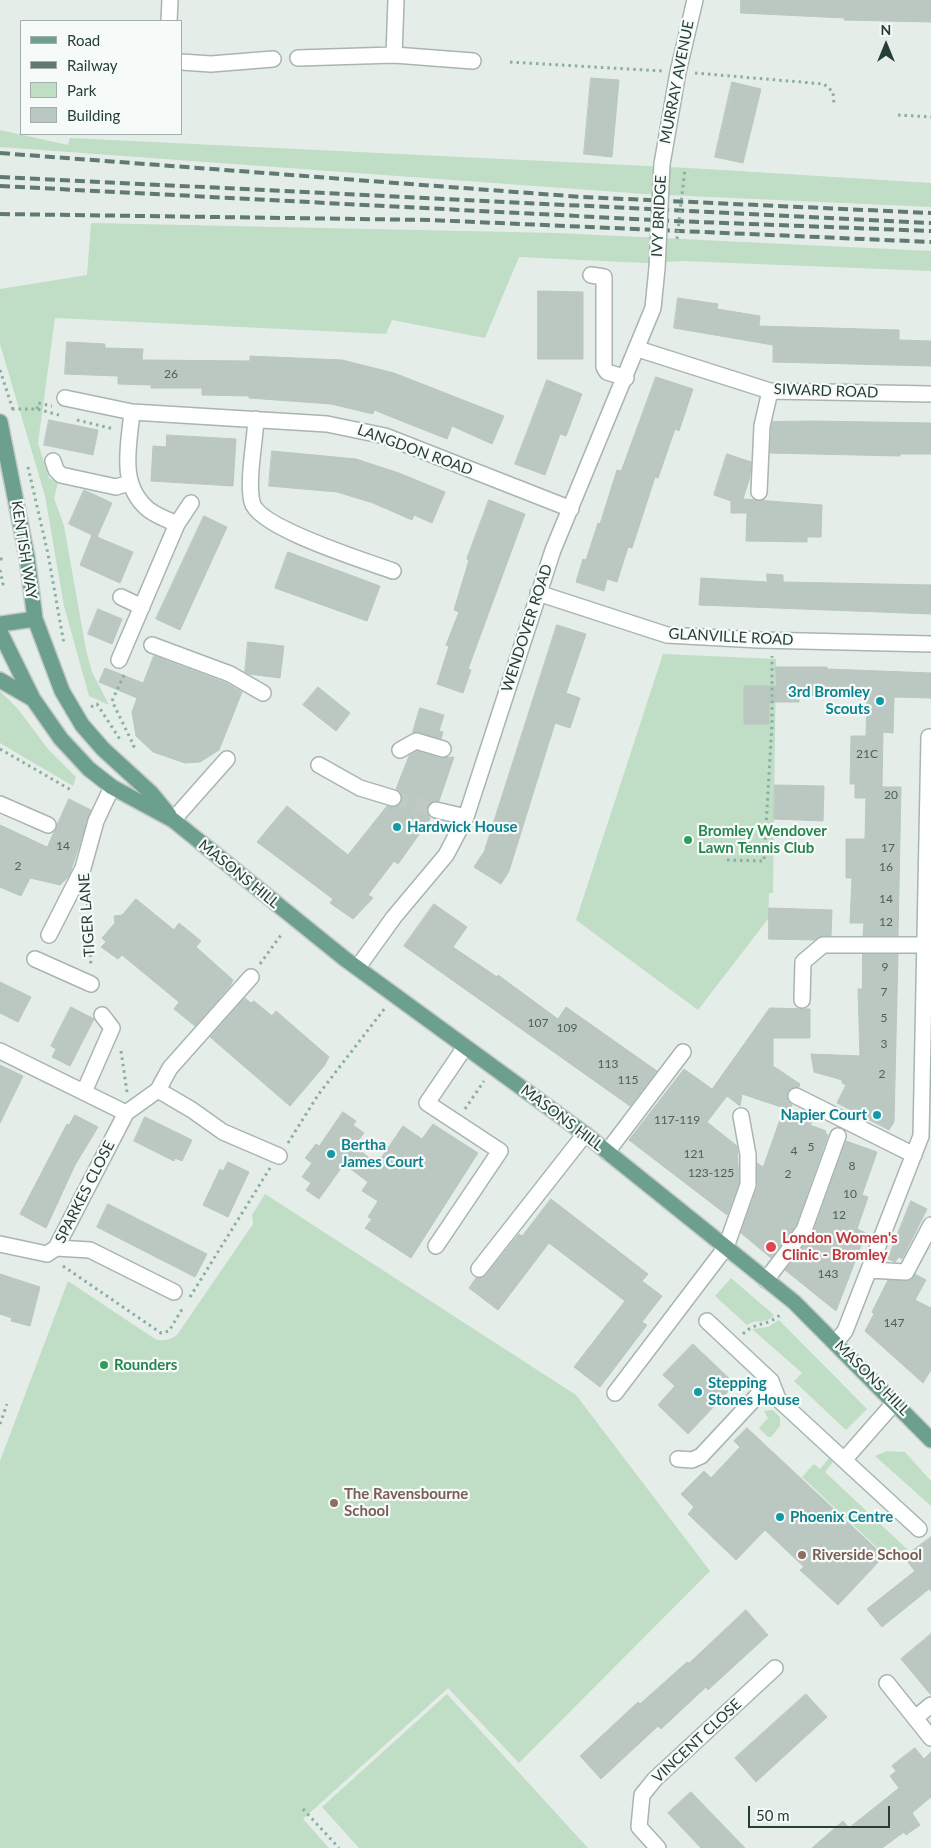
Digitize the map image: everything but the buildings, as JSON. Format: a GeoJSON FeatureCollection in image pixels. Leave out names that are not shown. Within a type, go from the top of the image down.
{"type":"FeatureCollection","features":[{"type":"Feature","properties":{"kind":"main road","name":"KENTISH WAY"},"geometry":{"type":"LineString","coordinates":[[0,422],[27,556],[35,620]]}},
{"type":"Feature","properties":{"kind":"main road"},"geometry":{"type":"LineString","coordinates":[[0,624],[35,620]]}},
{"type":"Feature","properties":{"kind":"main road","name":"MASONS HILL"},"geometry":{"type":"LineString","coordinates":[[35,620],[62,691],[82,725],[103,750],[151,793],[173,820]]}},
{"type":"Feature","properties":{"kind":"main road","name":"MASONS HILL"},"geometry":{"type":"LineString","coordinates":[[0,632],[33,699],[61,739],[89,769],[112,787],[173,820],[395,996],[585,1134],[794,1302],[836,1342],[931,1440]]}},
{"type":"Feature","properties":{"kind":"main road"},"geometry":{"type":"LineString","coordinates":[[0,680],[33,699]]}},
{"type":"Feature","properties":{"kind":"street"},"geometry":{"type":"LineString","coordinates":[[169,20],[170,0]]}},
{"type":"Feature","properties":{"kind":"street"},"geometry":{"type":"LineString","coordinates":[[394,55],[396,0]]}},
{"type":"Feature","properties":{"kind":"street","name":"MURRAY AVENUE"},"geometry":{"type":"LineString","coordinates":[[662,164],[678,72],[695,0]]}},
{"type":"Feature","properties":{"kind":"street"},"geometry":{"type":"LineString","coordinates":[[298,58],[394,55],[473,61]]}},
{"type":"Feature","properties":{"kind":"street"},"geometry":{"type":"LineString","coordinates":[[182,62],[211,64],[273,60]]}},
{"type":"Feature","properties":{"kind":"street","name":"IVY BRIDGE"},"geometry":{"type":"LineString","coordinates":[[657,268],[662,164]]}},
{"type":"Feature","properties":{"kind":"street","name":"WENDOVER ROAD"},"geometry":{"type":"LineString","coordinates":[[358,967],[394,917],[446,855],[466,818],[538,593],[653,308],[657,268]]}},
{"type":"Feature","properties":{"kind":"street"},"geometry":{"type":"LineString","coordinates":[[591,275],[604,277],[604,368],[607,372],[626,378]]}},
{"type":"Feature","properties":{"kind":"street","name":"SIWARD ROAD"},"geometry":{"type":"LineString","coordinates":[[638,349],[770,391],[931,394]]}},
{"type":"Feature","properties":{"kind":"street"},"geometry":{"type":"LineString","coordinates":[[759,492],[762,426],[770,391]]}},
{"type":"Feature","properties":{"kind":"street","name":"LANGDON ROAD"},"geometry":{"type":"LineString","coordinates":[[65,398],[132,412],[327,424],[356,428],[385,436],[571,509]]}},
{"type":"Feature","properties":{"kind":"street"},"geometry":{"type":"LineString","coordinates":[[132,412],[127,468],[129,483],[138,498],[150,510],[177,524]]}},
{"type":"Feature","properties":{"kind":"street"},"geometry":{"type":"LineString","coordinates":[[256,419],[251,489],[252,503],[258,514],[288,531],[393,571]]}},
{"type":"Feature","properties":{"kind":"street"},"geometry":{"type":"LineString","coordinates":[[53,461],[56,470],[61,474],[116,487],[129,483]]}},
{"type":"Feature","properties":{"kind":"street"},"geometry":{"type":"LineString","coordinates":[[119,660],[177,524],[191,503]]}},
{"type":"Feature","properties":{"kind":"street","name":"GLANVILLE ROAD"},"geometry":{"type":"LineString","coordinates":[[538,593],[667,635],[931,644]]}},
{"type":"Feature","properties":{"kind":"street"},"geometry":{"type":"LineString","coordinates":[[121,597],[142,607]]}},
{"type":"Feature","properties":{"kind":"street"},"geometry":{"type":"LineString","coordinates":[[152,645],[230,674],[263,693]]}},
{"type":"Feature","properties":{"kind":"street"},"geometry":{"type":"LineString","coordinates":[[836,1342],[845,1331],[914,1155],[926,1136],[929,737]]}},
{"type":"Feature","properties":{"kind":"street"},"geometry":{"type":"LineString","coordinates":[[400,750],[416,741],[443,749]]}},
{"type":"Feature","properties":{"kind":"street"},"geometry":{"type":"LineString","coordinates":[[173,820],[227,759]]}},
{"type":"Feature","properties":{"kind":"street"},"geometry":{"type":"LineString","coordinates":[[319,765],[360,788],[393,798]]}},
{"type":"Feature","properties":{"kind":"street","name":"TIGER LANE"},"geometry":{"type":"LineString","coordinates":[[83,868],[96,821],[112,787]]}},
{"type":"Feature","properties":{"kind":"street"},"geometry":{"type":"LineString","coordinates":[[0,804],[48,825]]}},
{"type":"Feature","properties":{"kind":"street"},"geometry":{"type":"LineString","coordinates":[[436,810],[466,818]]}},
{"type":"Feature","properties":{"kind":"street"},"geometry":{"type":"LineString","coordinates":[[49,935],[83,868]]}},
{"type":"Feature","properties":{"kind":"street"},"geometry":{"type":"LineString","coordinates":[[802,1000],[802,962],[823,945],[928,945]]}},
{"type":"Feature","properties":{"kind":"street"},"geometry":{"type":"LineString","coordinates":[[35,959],[91,984]]}},
{"type":"Feature","properties":{"kind":"street","name":"SPARKES CLOSE"},"geometry":{"type":"LineString","coordinates":[[0,1244],[47,1254],[56,1248],[126,1113],[158,1090],[170,1068],[251,977]]}},
{"type":"Feature","properties":{"kind":"street"},"geometry":{"type":"LineString","coordinates":[[84,1092],[112,1028],[102,1015]]}},
{"type":"Feature","properties":{"kind":"street"},"geometry":{"type":"LineString","coordinates":[[436,1246],[500,1151],[427,1102],[465,1047]]}},
{"type":"Feature","properties":{"kind":"street"},"geometry":{"type":"LineString","coordinates":[[0,1051],[126,1113]]}},
{"type":"Feature","properties":{"kind":"street"},"geometry":{"type":"LineString","coordinates":[[607,1152],[683,1052]]}},
{"type":"Feature","properties":{"kind":"street"},"geometry":{"type":"LineString","coordinates":[[158,1090],[192,1110],[223,1132],[279,1156]]}},
{"type":"Feature","properties":{"kind":"street"},"geometry":{"type":"LineString","coordinates":[[796,1096],[914,1155]]}},
{"type":"Feature","properties":{"kind":"street"},"geometry":{"type":"LineString","coordinates":[[615,1393],[726,1248],[748,1184],[748,1155],[742,1116]]}},
{"type":"Feature","properties":{"kind":"street"},"geometry":{"type":"LineString","coordinates":[[479,1269],[585,1134]]}},
{"type":"Feature","properties":{"kind":"street"},"geometry":{"type":"LineString","coordinates":[[766,1280],[804,1230],[838,1136]]}},
{"type":"Feature","properties":{"kind":"street"},"geometry":{"type":"LineString","coordinates":[[869,1270],[906,1272],[931,1225]]}},
{"type":"Feature","properties":{"kind":"street"},"geometry":{"type":"LineString","coordinates":[[56,1248],[90,1250],[174,1292]]}},
{"type":"Feature","properties":{"kind":"street"},"geometry":{"type":"LineString","coordinates":[[708,1321],[771,1381],[778,1399],[919,1529]]}},
{"type":"Feature","properties":{"kind":"street"},"geometry":{"type":"LineString","coordinates":[[678,1458],[692,1460],[700,1456],[771,1381]]}},
{"type":"Feature","properties":{"kind":"street"},"geometry":{"type":"LineString","coordinates":[[844,1460],[895,1402]]}},
{"type":"Feature","properties":{"kind":"street","name":"VINCENT CLOSE"},"geometry":{"type":"LineString","coordinates":[[658,1848],[639,1827],[642,1795],[655,1778],[775,1668]]}},
{"type":"Feature","properties":{"kind":"street"},"geometry":{"type":"LineString","coordinates":[[887,1683],[931,1738]]}},
{"type":"Feature","properties":{"kind":"street"},"geometry":{"type":"LineString","coordinates":[[915,1718],[931,1705]]}},
{"type":"Feature","properties":{"kind":"path"},"geometry":{"type":"LineString","coordinates":[[510,62],[678,72],[824,84],[833,92],[834,104]]}},
{"type":"Feature","properties":{"kind":"path"},"geometry":{"type":"LineString","coordinates":[[898,115],[931,117]]}},
{"type":"Feature","properties":{"kind":"path"},"geometry":{"type":"LineString","coordinates":[[676,245],[685,168]]}},
{"type":"Feature","properties":{"kind":"path"},"geometry":{"type":"LineString","coordinates":[[0,370],[12,409],[37,409],[64,416]]}},
{"type":"Feature","properties":{"kind":"path"},"geometry":{"type":"LineString","coordinates":[[37,409],[38,403],[48,405]]}},
{"type":"Feature","properties":{"kind":"path"},"geometry":{"type":"LineString","coordinates":[[73,419],[117,430],[130,431]]}},
{"type":"Feature","properties":{"kind":"path"},"geometry":{"type":"LineString","coordinates":[[40,517],[66,652]]}},
{"type":"Feature","properties":{"kind":"path"},"geometry":{"type":"LineString","coordinates":[[0,570],[3,584],[0,584]]}},
{"type":"Feature","properties":{"kind":"path"},"geometry":{"type":"LineString","coordinates":[[727,860],[764,861],[772,723],[772,640]]}},
{"type":"Feature","properties":{"kind":"path"},"geometry":{"type":"LineString","coordinates":[[90,708],[97,704],[120,740],[130,750],[134,746],[112,701],[129,664],[119,660]]}},
{"type":"Feature","properties":{"kind":"path"},"geometry":{"type":"LineString","coordinates":[[0,749],[71,790]]}},
{"type":"Feature","properties":{"kind":"path","name":"TIGER LANE"},"geometry":{"type":"LineString","coordinates":[[83,868],[89,904],[91,984]]}},
{"type":"Feature","properties":{"kind":"path"},"geometry":{"type":"LineString","coordinates":[[251,977],[282,935]]}},
{"type":"Feature","properties":{"kind":"path"},"geometry":{"type":"LineString","coordinates":[[232,1228],[318,1095],[361,1037],[395,996]]}},
{"type":"Feature","properties":{"kind":"path"},"geometry":{"type":"LineString","coordinates":[[112,1028],[120,1045],[124,1066],[126,1113]]}},
{"type":"Feature","properties":{"kind":"path"},"geometry":{"type":"LineString","coordinates":[[457,1122],[493,1068]]}},
{"type":"Feature","properties":{"kind":"path"},"geometry":{"type":"LineString","coordinates":[[732,1345],[750,1326],[774,1321],[794,1302]]}},
{"type":"Feature","properties":{"kind":"path"},"geometry":{"type":"LineString","coordinates":[[0,1424],[8,1404]]}},
{"type":"Feature","properties":{"kind":"path"},"geometry":{"type":"LineString","coordinates":[[303,1809],[338,1848]]}},
{"type":"Feature","properties":{"kind":"green space"},"geometry":{"type":"Polygon","coordinates":[[[0,130],[68,145],[70,138],[689,168],[931,183],[931,207],[645,194],[0,147],[0,130]]]}},
{"type":"Feature","properties":{"kind":"green space"},"geometry":{"type":"Polygon","coordinates":[[[91,223],[557,233],[931,251],[931,271],[683,261],[644,263],[519,257],[485,338],[392,320],[386,334],[55,318],[38,443],[49,478],[58,483],[54,498],[64,526],[86,650],[92,672],[109,705],[89,696],[64,606],[45,496],[0,344],[0,289],[87,275],[91,223]]]}},
{"type":"Feature","properties":{"kind":"green space","name":"Bromley Wendover Lawn Tennis Club"},"geometry":{"type":"Polygon","coordinates":[[[663,654],[776,659],[773,893],[769,893],[768,919],[698,1010],[576,920],[663,654]]]}},
{"type":"Feature","properties":{"kind":"green space"},"geometry":{"type":"Polygon","coordinates":[[[0,691],[18,709],[48,749],[76,777],[73,786],[0,743],[0,691]]]}},
{"type":"Feature","properties":{"kind":"green space","name":"The Ravensbourne School"},"geometry":{"type":"Polygon","coordinates":[[[265,1194],[576,1395],[710,1571],[519,1763],[448,1688],[303,1819],[329,1848],[0,1848],[0,1461],[68,1281],[155,1339],[164,1340],[172,1338],[177,1335],[253,1224],[252,1215],[265,1194]]]}},
{"type":"Feature","properties":{"kind":"green space"},"geometry":{"type":"Polygon","coordinates":[[[731,1278],[774,1315],[768,1320],[747,1325],[715,1296],[731,1278]]]}},
{"type":"Feature","properties":{"kind":"green space"},"geometry":{"type":"Polygon","coordinates":[[[779,1320],[867,1409],[846,1430],[794,1381],[802,1373],[752,1329],[768,1327],[779,1320]]]}},
{"type":"Feature","properties":{"kind":"green space"},"geometry":{"type":"Polygon","coordinates":[[[773,1410],[780,1417],[780,1426],[771,1437],[768,1437],[759,1428],[768,1418],[764,1411],[773,1410]]]}},
{"type":"Feature","properties":{"kind":"green space"},"geometry":{"type":"Polygon","coordinates":[[[887,1451],[905,1452],[931,1481],[931,1506],[875,1456],[887,1451]]]}},
{"type":"Feature","properties":{"kind":"green space"},"geometry":{"type":"Polygon","coordinates":[[[829,1458],[833,1462],[825,1472],[908,1550],[904,1555],[884,1554],[802,1477],[814,1464],[820,1469],[829,1458]]]}},
{"type":"Feature","properties":{"kind":"green space"},"geometry":{"type":"Polygon","coordinates":[[[447,1694],[588,1848],[359,1848],[322,1807],[447,1694]]]}},
{"type":"Feature","properties":{"kind":"tunnel"},"geometry":{"type":"LineString","coordinates":[[393,798],[436,810]]}},
{"type":"Feature","properties":{"kind":"railway"},"geometry":{"type":"LineString","coordinates":[[0,153],[582,197],[931,213]]}},
{"type":"Feature","properties":{"kind":"railway"},"geometry":{"type":"LineString","coordinates":[[0,177],[931,223]]}},
{"type":"Feature","properties":{"kind":"railway"},"geometry":{"type":"LineString","coordinates":[[0,186],[673,221],[931,231]]}},
{"type":"Feature","properties":{"kind":"railway"},"geometry":{"type":"LineString","coordinates":[[0,214],[430,220],[931,242]]}},
{"type":"Feature","properties":{"kind":"place","name":"3rd Bromley Scouts"},"geometry":{"type":"Point","coordinates":[880,701]}},
{"type":"Feature","properties":{"kind":"place","name":"Hardwick House"},"geometry":{"type":"Point","coordinates":[397,827]}},
{"type":"Feature","properties":{"kind":"place","name":"Bromley Wendover Lawn Tennis Club"},"geometry":{"type":"Point","coordinates":[688,840]}},
{"type":"Feature","properties":{"kind":"place","name":"Napier Court"},"geometry":{"type":"Point","coordinates":[877,1115]}},
{"type":"Feature","properties":{"kind":"place","name":"Bertha James Court"},"geometry":{"type":"Point","coordinates":[331,1154]}},
{"type":"Feature","properties":{"kind":"place","name":"London Women's Clinic - Bromley"},"geometry":{"type":"Point","coordinates":[771,1247]}},
{"type":"Feature","properties":{"kind":"place","name":"Rounders"},"geometry":{"type":"Point","coordinates":[104,1365]}},
{"type":"Feature","properties":{"kind":"place","name":"Stepping Stones House"},"geometry":{"type":"Point","coordinates":[698,1392]}},
{"type":"Feature","properties":{"kind":"place","name":"The Ravensbourne School"},"geometry":{"type":"Point","coordinates":[334,1503]}},
{"type":"Feature","properties":{"kind":"place","name":"Phoenix Centre"},"geometry":{"type":"Point","coordinates":[780,1517]}},
{"type":"Feature","properties":{"kind":"place","name":"Riverside School"},"geometry":{"type":"Point","coordinates":[802,1555]}}]}
